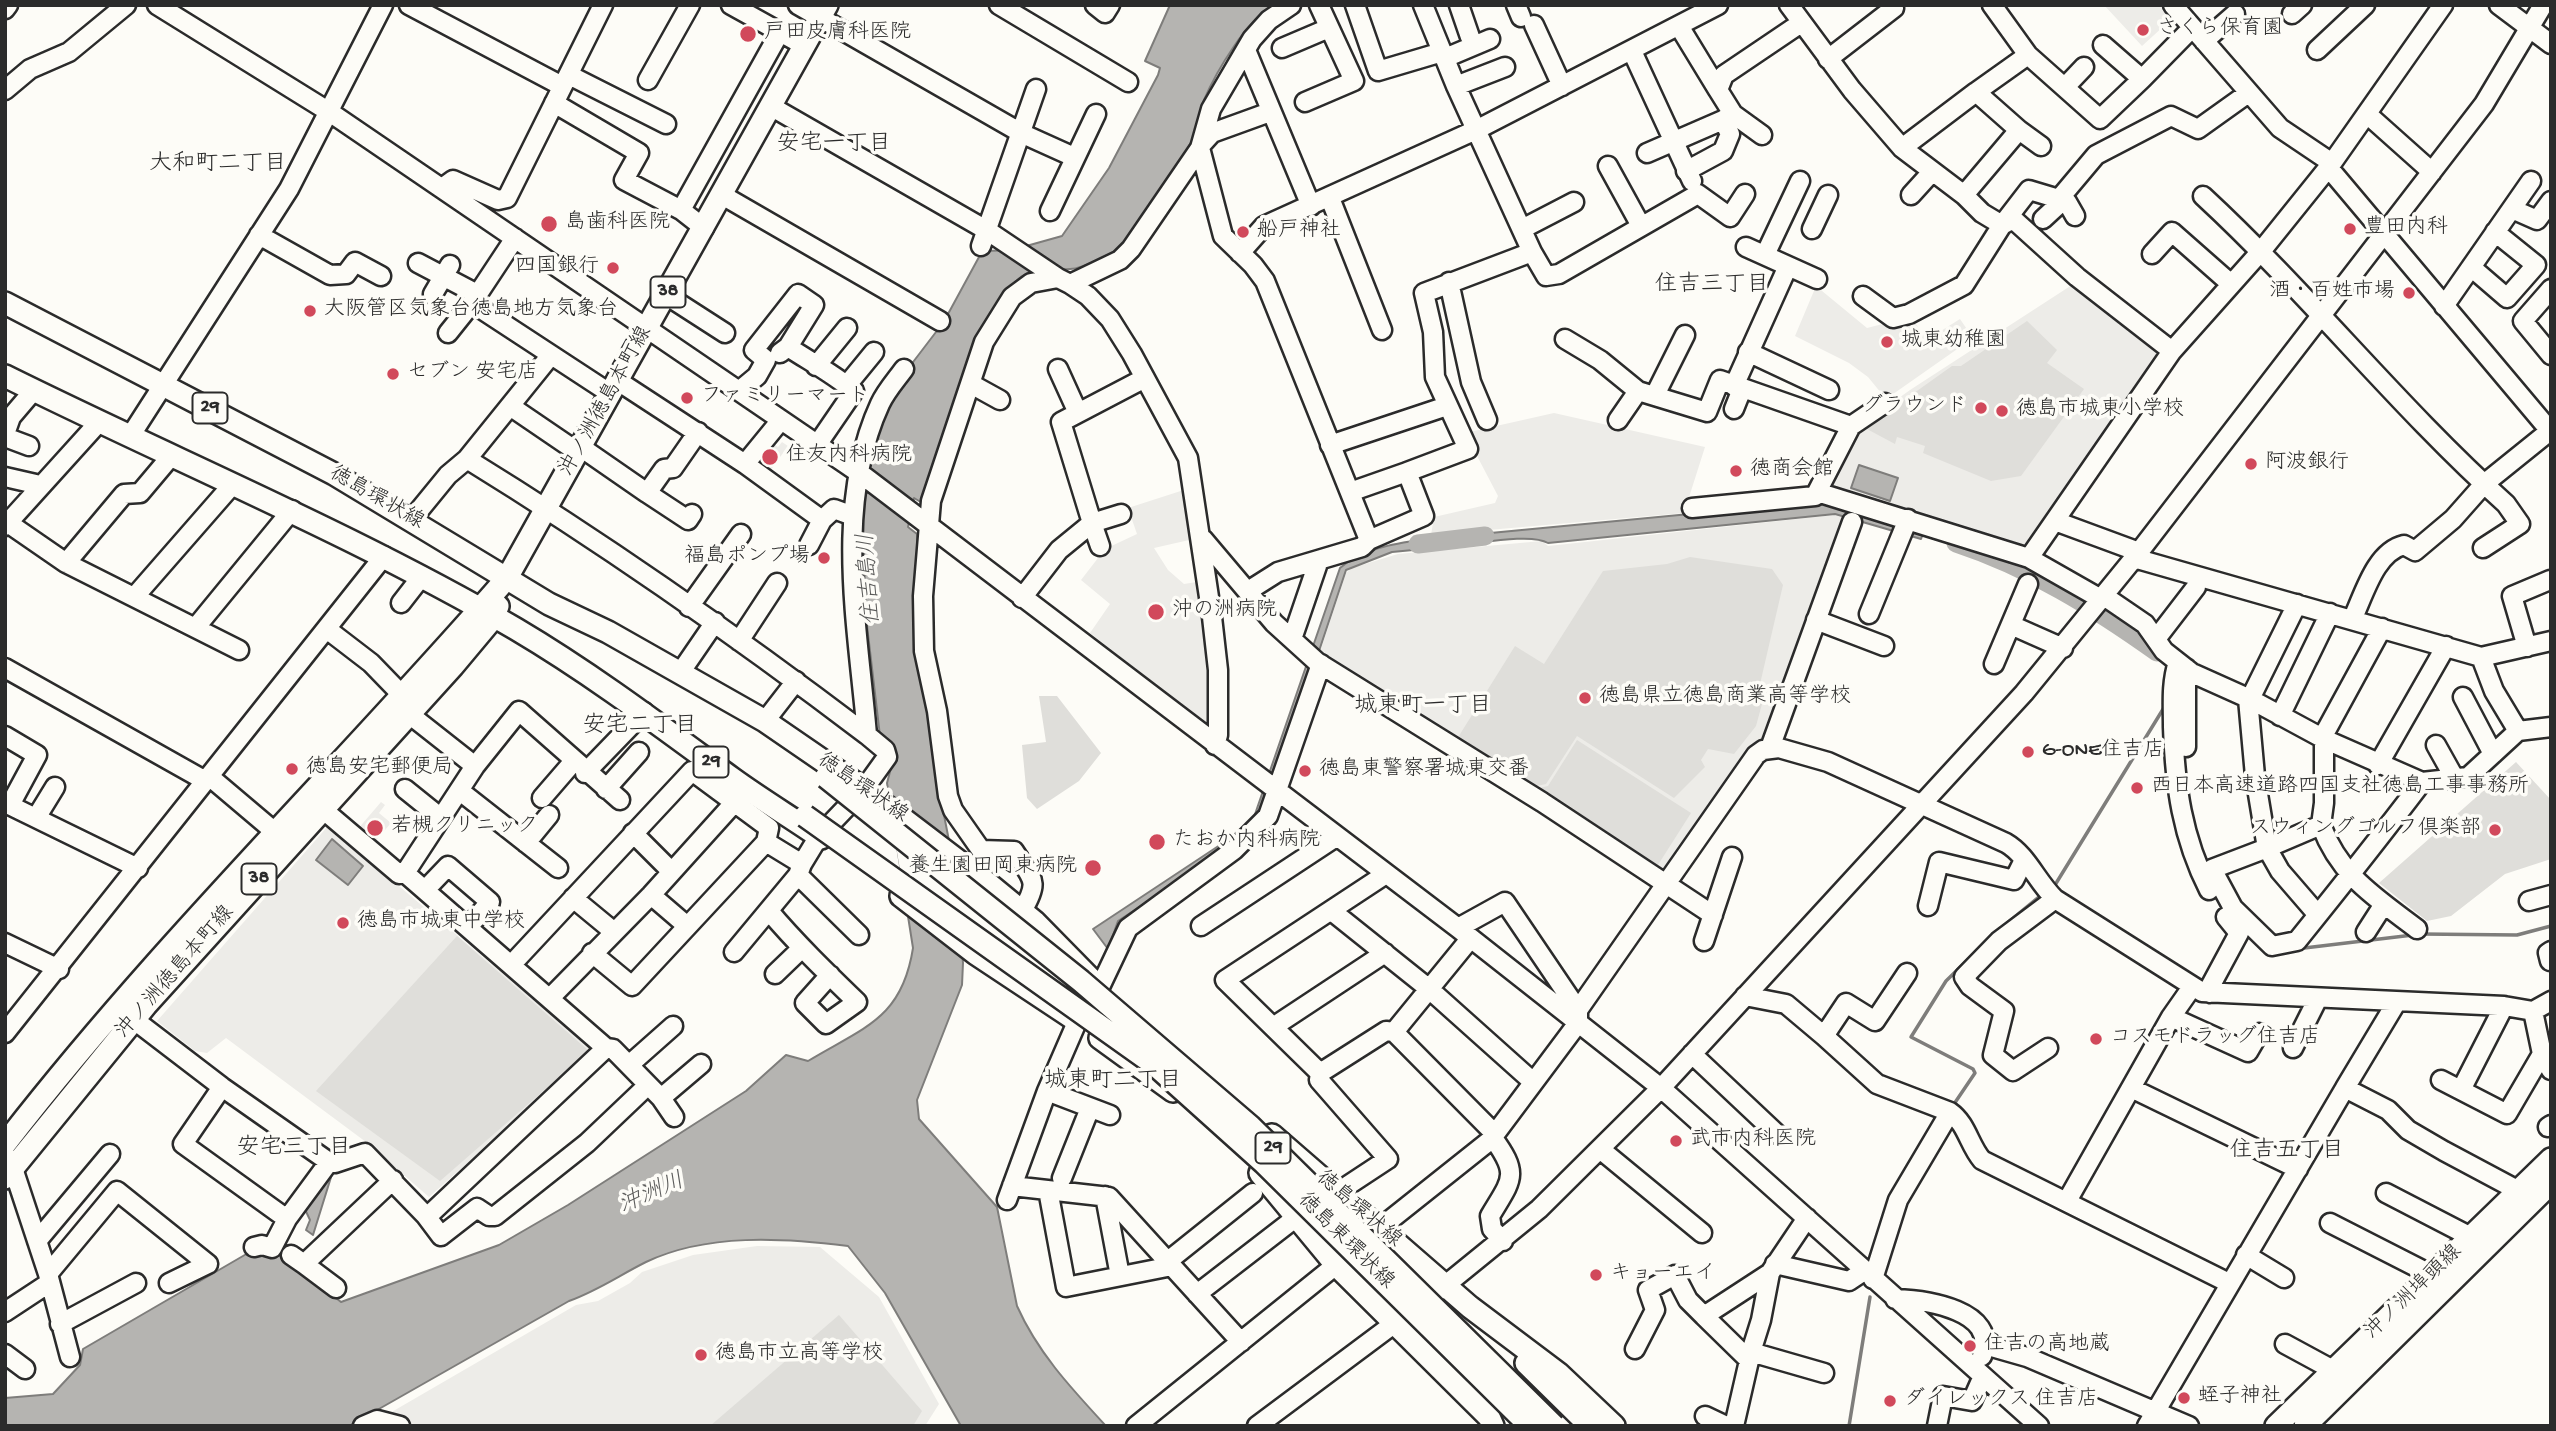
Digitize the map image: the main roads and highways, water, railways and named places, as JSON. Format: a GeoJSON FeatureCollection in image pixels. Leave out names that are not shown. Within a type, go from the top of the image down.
{"type":"FeatureCollection","features":[{"type":"Feature","properties":{"kind":"main road","name":"沖ノ洲徳島本町線"},"geometry":{"type":"LineString","coordinates":[[6,1142],[126,1014],[487,613],[548,509],[823,12]]}},
{"type":"Feature","properties":{"kind":"main road","name":"徳島環状線"},"geometry":{"type":"LineString","coordinates":[[5,303],[162,382],[412,519],[826,777],[1141,1031],[1250,1126],[1554,1426]]}},
{"type":"Feature","properties":{"kind":"main road","name":"徳島環状線"},"geometry":{"type":"LineString","coordinates":[[5,376],[384,556],[487,613],[644,712],[734,780],[819,836],[968,947],[1188,1103],[1265,1178],[1336,1265],[1498,1425]]}},
{"type":"Feature","properties":{"kind":"main road","name":"徳島環状線"},"geometry":{"type":"LineString","coordinates":[[549,604],[608,632],[765,722],[864,789],[958,860],[1022,911],[1100,987],[1470,1307],[1559,1374],[1615,1426]]}},
{"type":"Feature","properties":{"kind":"main road","name":"徳島東環状線"},"geometry":{"type":"LineString","coordinates":[[644,712],[726,762],[806,816],[1155,1065],[1265,1163],[1530,1426]]}},
{"type":"Feature","properties":{"kind":"main road","name":"沖ノ洲徳島本町線"},"geometry":{"type":"LineString","coordinates":[[9,1174],[126,1014],[275,832],[315,803]]}},
{"type":"Feature","properties":{"kind":"main road","name":"沖ノ洲埠頭線"},"geometry":{"type":"LineString","coordinates":[[2276,1426],[2551,1159]]}},
{"type":"Feature","properties":{"kind":"main road","name":"沖ノ洲埠頭線"},"geometry":{"type":"LineString","coordinates":[[2305,1426],[2551,1183]]}},
{"type":"Feature","properties":{"kind":"main road"},"geometry":{"type":"LineString","coordinates":[[1311,1184],[1449,1303],[1572,1426]]}},
{"type":"Feature","properties":{"kind":"main road"},"geometry":{"type":"LineString","coordinates":[[1366,1263],[1498,1425]]}},
{"type":"Feature","properties":{"kind":"main road","name":"29"},"geometry":{"type":"LineString","coordinates":[[1470,1307],[1590,1426]]}},
{"type":"Feature","properties":{"kind":"water"},"geometry":{"type":"Polygon","coordinates":[[[1170,5],[1274,5],[1253,22],[1224,61],[1204,100],[1192,141],[1128,242],[1083,266],[1028,273],[1011,287],[994,310],[965,377],[924,504],[914,498],[908,527],[917,534],[920,654],[953,861],[963,963],[962,985],[917,1100],[919,1119],[997,1207],[1017,1306],[1025,1323],[1056,1369],[1106,1426],[961,1426],[885,1293],[848,1246],[746,1240],[694,1246],[646,1262],[569,1301],[349,1426],[5,1426],[5,1398],[53,1394],[80,1365],[83,1349],[255,1249],[283,1255],[341,1302],[499,1245],[568,1205],[746,1091],[786,1055],[808,1061],[863,1029],[890,1006],[908,972],[913,948],[887,783],[895,753],[880,736],[866,617],[862,493],[885,410],[907,370],[936,332],[946,326],[948,314],[979,257],[986,251],[1012,250],[1062,236],[1109,168],[1158,75],[1160,68],[1145,61],[1170,5]]]}},
{"type":"Feature","properties":{"kind":"water"},"geometry":{"type":"Polygon","coordinates":[[[1859,465],[1898,478],[1890,501],[1851,488],[1859,465]]]}},
{"type":"Feature","properties":{"kind":"water"},"geometry":{"type":"Polygon","coordinates":[[[1826,501],[1925,529],[1921,539],[1835,514],[1548,543],[1519,539],[1461,545],[1459,536],[1826,501]]]}},
{"type":"Feature","properties":{"kind":"water"},"geometry":{"type":"Polygon","coordinates":[[[1444,536],[1445,547],[1392,552],[1346,570],[1269,801],[1254,825],[1179,881],[1118,921],[1108,949],[1093,929],[1223,843],[1253,820],[1340,568],[1376,549],[1444,536]]]}},
{"type":"Feature","properties":{"kind":"water"},"geometry":{"type":"Polygon","coordinates":[[[332,839],[363,866],[348,885],[316,860],[332,839]]]}},
{"type":"Feature","properties":{"kind":"water"},"geometry":{"type":"Polygon","coordinates":[[[323,1173],[332,1174],[313,1235],[306,1230],[310,1220],[303,1205],[323,1173]]]}},
{"type":"Feature","properties":{"kind":"waterway"},"geometry":{"type":"LineString","coordinates":[[1418,544],[1485,536]]}},
{"type":"Feature","properties":{"kind":"waterway"},"geometry":{"type":"LineString","coordinates":[[1956,543],[2035,576],[2109,619],[2157,652]]}},
{"type":"Feature","properties":{"kind":"waterway"},"geometry":{"type":"LineString","coordinates":[[2055,885],[2165,706]]}},
{"type":"Feature","properties":{"kind":"waterway"},"geometry":{"type":"LineString","coordinates":[[1952,1107],[1975,1073],[1973,1069],[1911,1037],[1946,981],[1995,933],[2040,896]]}},
{"type":"Feature","properties":{"kind":"waterway"},"geometry":{"type":"LineString","coordinates":[[2421,934],[2517,935],[2551,926]]}},
{"type":"Feature","properties":{"kind":"waterway"},"geometry":{"type":"LineString","coordinates":[[2296,949],[2413,935]]}},
{"type":"Feature","properties":{"kind":"waterway"},"geometry":{"type":"LineString","coordinates":[[1849,1426],[1870,1297]]}},
{"type":"Feature","properties":{"kind":"place","name":"さくら保育園"},"geometry":{"type":"Point","coordinates":[2143,30]}},
{"type":"Feature","properties":{"kind":"place","name":"戸田皮膚科医院"},"geometry":{"type":"Point","coordinates":[748,34]}},
{"type":"Feature","properties":{"kind":"place","name":"島歯科医院"},"geometry":{"type":"Point","coordinates":[549,224]}},
{"type":"Feature","properties":{"kind":"place","name":"豊田内科"},"geometry":{"type":"Point","coordinates":[2350,229]}},
{"type":"Feature","properties":{"kind":"place","name":"船戸神社"},"geometry":{"type":"Point","coordinates":[1243,232]}},
{"type":"Feature","properties":{"kind":"place","name":"四国銀行"},"geometry":{"type":"Point","coordinates":[613,268]}},
{"type":"Feature","properties":{"kind":"place","name":"酒・百姓市場"},"geometry":{"type":"Point","coordinates":[2409,293]}},
{"type":"Feature","properties":{"kind":"place","name":"大阪管区気象台徳島地方気象台"},"geometry":{"type":"Point","coordinates":[310,311]}},
{"type":"Feature","properties":{"kind":"place","name":"城東幼稚園"},"geometry":{"type":"Point","coordinates":[1887,342]}},
{"type":"Feature","properties":{"kind":"place","name":"セブン 安宅店"},"geometry":{"type":"Point","coordinates":[393,374]}},
{"type":"Feature","properties":{"kind":"place","name":"ファミリーマート"},"geometry":{"type":"Point","coordinates":[687,398]}},
{"type":"Feature","properties":{"kind":"place","name":"グラウンド"},"geometry":{"type":"Point","coordinates":[1981,408]}},
{"type":"Feature","properties":{"kind":"place","name":"徳島市城東小学校"},"geometry":{"type":"Point","coordinates":[2002,411]}},
{"type":"Feature","properties":{"kind":"place","name":"住友内科病院"},"geometry":{"type":"Point","coordinates":[770,457]}},
{"type":"Feature","properties":{"kind":"place","name":"阿波銀行"},"geometry":{"type":"Point","coordinates":[2251,464]}},
{"type":"Feature","properties":{"kind":"place","name":"徳商会館"},"geometry":{"type":"Point","coordinates":[1736,471]}},
{"type":"Feature","properties":{"kind":"place","name":"福島ポンプ場"},"geometry":{"type":"Point","coordinates":[824,558]}},
{"type":"Feature","properties":{"kind":"place","name":"沖の洲病院"},"geometry":{"type":"Point","coordinates":[1156,612]}},
{"type":"Feature","properties":{"kind":"place","name":"徳島県立徳島商業高等学校"},"geometry":{"type":"Point","coordinates":[1585,698]}},
{"type":"Feature","properties":{"kind":"place","name":"G-ONE住吉店"},"geometry":{"type":"Point","coordinates":[2028,752]}},
{"type":"Feature","properties":{"kind":"place","name":"徳島安宅郵便局"},"geometry":{"type":"Point","coordinates":[292,769]}},
{"type":"Feature","properties":{"kind":"place","name":"徳島東警察署城東交番"},"geometry":{"type":"Point","coordinates":[1305,771]}},
{"type":"Feature","properties":{"kind":"place","name":"西日本高速道路四国支社徳島工事事務所"},"geometry":{"type":"Point","coordinates":[2137,788]}},
{"type":"Feature","properties":{"kind":"place","name":"若槻クリニック"},"geometry":{"type":"Point","coordinates":[375,828]}},
{"type":"Feature","properties":{"kind":"place","name":"スウィングゴルフ倶楽部"},"geometry":{"type":"Point","coordinates":[2495,830]}},
{"type":"Feature","properties":{"kind":"place","name":"たおか内科病院"},"geometry":{"type":"Point","coordinates":[1157,842]}},
{"type":"Feature","properties":{"kind":"place","name":"養生園田岡東病院"},"geometry":{"type":"Point","coordinates":[1093,868]}},
{"type":"Feature","properties":{"kind":"place","name":"徳島市城東中学校"},"geometry":{"type":"Point","coordinates":[343,923]}},
{"type":"Feature","properties":{"kind":"place","name":"コスモドラッグ住吉店"},"geometry":{"type":"Point","coordinates":[2096,1039]}},
{"type":"Feature","properties":{"kind":"place","name":"武市内科医院"},"geometry":{"type":"Point","coordinates":[1676,1141]}},
{"type":"Feature","properties":{"kind":"place","name":"キョーエイ"},"geometry":{"type":"Point","coordinates":[1596,1275]}},
{"type":"Feature","properties":{"kind":"place","name":"住吉の高地蔵"},"geometry":{"type":"Point","coordinates":[1970,1346]}},
{"type":"Feature","properties":{"kind":"place","name":"徳島市立高等学校"},"geometry":{"type":"Point","coordinates":[701,1355]}},
{"type":"Feature","properties":{"kind":"place","name":"蛭子神社"},"geometry":{"type":"Point","coordinates":[2184,1398]}},
{"type":"Feature","properties":{"kind":"place","name":"ダイレックス 住吉店"},"geometry":{"type":"Point","coordinates":[1890,1401]}},
{"type":"Feature","properties":{"kind":"district","name":"安宅一丁目"},"geometry":{"type":"Point","coordinates":[834,145]}},
{"type":"Feature","properties":{"kind":"district","name":"大和町二丁目"},"geometry":{"type":"Point","coordinates":[218,165]}},
{"type":"Feature","properties":{"kind":"district","name":"住吉三丁目"},"geometry":{"type":"Point","coordinates":[1712,286]}},
{"type":"Feature","properties":{"kind":"district","name":"城東町一丁目"},"geometry":{"type":"Point","coordinates":[1423,707]}},
{"type":"Feature","properties":{"kind":"district","name":"安宅二丁目"},"geometry":{"type":"Point","coordinates":[640,727]}},
{"type":"Feature","properties":{"kind":"district","name":"城東町二丁目"},"geometry":{"type":"Point","coordinates":[1113,1082]}},
{"type":"Feature","properties":{"kind":"district","name":"安宅三丁目"},"geometry":{"type":"Point","coordinates":[294,1149]}},
{"type":"Feature","properties":{"kind":"district","name":"住吉五丁目"},"geometry":{"type":"Point","coordinates":[2287,1152]}},
{"type":"Feature","properties":{"kind":"water label","name":"住吉島川"},"geometry":{"type":"Point","coordinates":[871,579]}},
{"type":"Feature","properties":{"kind":"water label","name":"沖洲川"},"geometry":{"type":"Point","coordinates":[652,1195]}}]}
